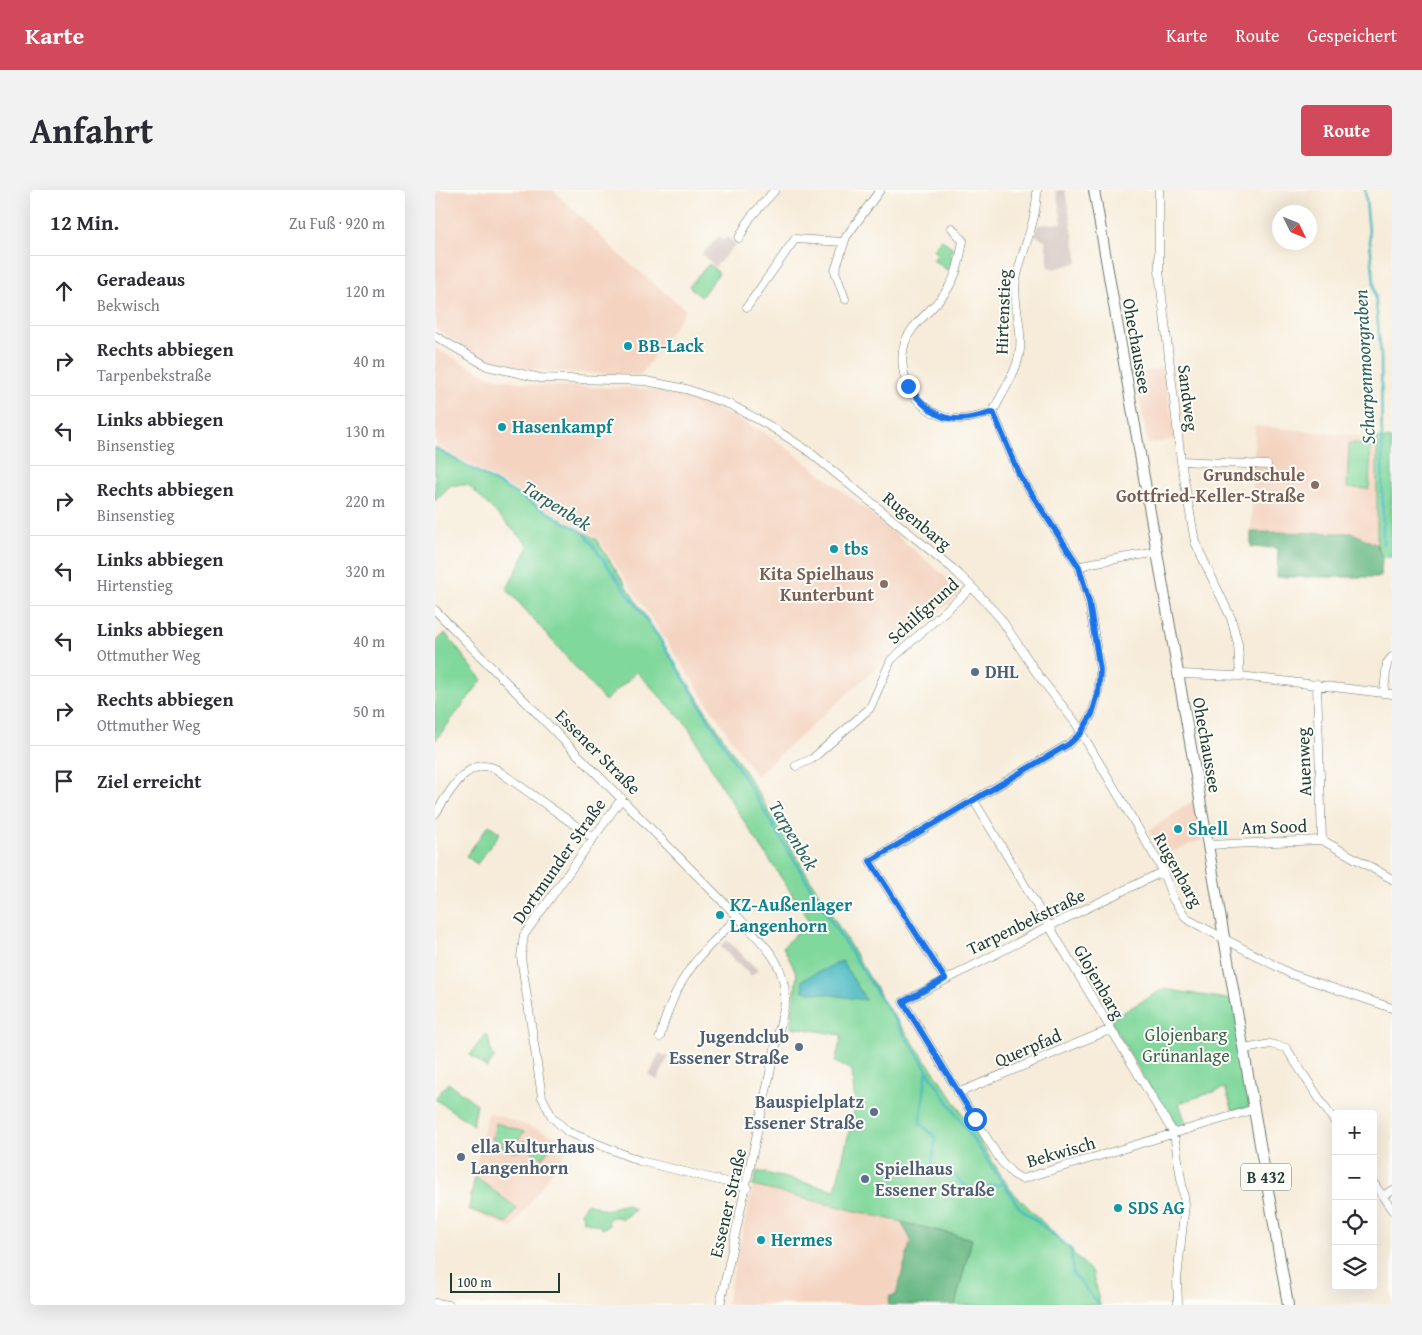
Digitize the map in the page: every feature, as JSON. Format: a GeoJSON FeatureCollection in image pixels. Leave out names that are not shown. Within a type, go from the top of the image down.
{"type":"FeatureCollection","features":[{"type":"Feature","properties":{"kind":"main road","name":"Ohechaussee"},"geometry":{"type":"LineString","coordinates":[[1094,190],[1245,1049],[1288,1305]]}},
{"type":"Feature","properties":{"kind":"street"},"geometry":{"type":"LineString","coordinates":[[739,238],[753,213],[775,190]]}},
{"type":"Feature","properties":{"kind":"street"},"geometry":{"type":"LineString","coordinates":[[845,299],[835,271],[844,242],[881,190]]}},
{"type":"Feature","properties":{"kind":"street","name":"Hirtenstieg"},"geometry":{"type":"LineString","coordinates":[[993,412],[1014,370],[1020,350],[1015,283],[1021,254],[1034,221],[1037,190]]}},
{"type":"Feature","properties":{"kind":"street","name":"Sandweg"},"geometry":{"type":"LineString","coordinates":[[1159,190],[1159,271],[1181,461],[1195,542],[1231,618],[1239,644],[1240,676]]}},
{"type":"Feature","properties":{"kind":"street"},"geometry":{"type":"LineString","coordinates":[[945,979],[870,861],[1069,744],[1081,733],[1094,707],[1098,694],[1100,670],[1089,602],[1079,567],[1020,476],[993,412],[969,420],[953,420],[935,414],[921,404],[908,386],[902,368],[904,349],[911,330],[950,286],[958,266],[963,242],[951,228]]}},
{"type":"Feature","properties":{"kind":"street"},"geometry":{"type":"LineString","coordinates":[[747,307],[795,239],[844,242]]}},
{"type":"Feature","properties":{"kind":"street","name":"Rugenbarg"},"geometry":{"type":"LineString","coordinates":[[435,336],[487,366],[540,378],[645,381],[686,389],[731,405],[770,426],[807,450],[972,587],[1001,619],[1038,675],[1081,733],[1164,872],[1173,899],[1187,919],[1291,974],[1392,1008]]}},
{"type":"Feature","properties":{"kind":"street"},"geometry":{"type":"LineString","coordinates":[[1181,461],[1267,465]]}},
{"type":"Feature","properties":{"kind":"street"},"geometry":{"type":"LineString","coordinates":[[1079,567],[1091,563],[1158,552]]}},
{"type":"Feature","properties":{"kind":"street","name":"Schilfgrund"},"geometry":{"type":"LineString","coordinates":[[796,766],[812,759],[870,708],[891,660],[972,587]]}},
{"type":"Feature","properties":{"kind":"street","name":"Essener Straße"},"geometry":{"type":"LineString","coordinates":[[435,610],[738,917],[774,956],[782,972],[786,988],[780,1029],[720,1305]]}},
{"type":"Feature","properties":{"kind":"street"},"geometry":{"type":"LineString","coordinates":[[1179,674],[1240,676],[1388,693],[1387,662],[1392,657]]}},
{"type":"Feature","properties":{"kind":"street","name":"Auenweg"},"geometry":{"type":"LineString","coordinates":[[1317,684],[1321,840]]}},
{"type":"Feature","properties":{"kind":"street"},"geometry":{"type":"LineString","coordinates":[[435,814],[464,774],[476,766],[484,765],[496,769],[593,838]]}},
{"type":"Feature","properties":{"kind":"street","name":"Dortmunder Straße"},"geometry":{"type":"LineString","coordinates":[[622,798],[528,927],[522,944],[521,957],[540,1085],[545,1105],[552,1117],[568,1132],[599,1145],[641,1160],[747,1187]]}},
{"type":"Feature","properties":{"kind":"street","name":"Glojenbarg"},"geometry":{"type":"LineString","coordinates":[[973,800],[1107,1020],[1109,1030],[1174,1134],[1185,1204],[1177,1279],[1178,1305]]}},
{"type":"Feature","properties":{"kind":"street","name":"Am Sood"},"geometry":{"type":"LineString","coordinates":[[1208,845],[1321,840],[1392,879]]}},
{"type":"Feature","properties":{"kind":"street","name":"Tarpenbekstraße"},"geometry":{"type":"LineString","coordinates":[[903,1002],[1050,926],[1164,872]]}},
{"type":"Feature","properties":{"kind":"street"},"geometry":{"type":"LineString","coordinates":[[660,1038],[673,996],[686,972],[701,953],[738,917]]}},
{"type":"Feature","properties":{"kind":"street","name":"Bekwisch"},"geometry":{"type":"LineString","coordinates":[[903,1002],[1001,1161],[1013,1174],[1022,1178],[1255,1110]]}},
{"type":"Feature","properties":{"kind":"street","name":"Querpfad"},"geometry":{"type":"LineString","coordinates":[[958,1093],[1109,1030]]}},
{"type":"Feature","properties":{"kind":"street"},"geometry":{"type":"LineString","coordinates":[[1245,1049],[1270,1044],[1286,1048],[1332,1118]]}},
{"type":"Feature","properties":{"kind":"street"},"geometry":{"type":"LineString","coordinates":[[1377,1188],[1392,1210]]}},
{"type":"Feature","properties":{"kind":"street"},"geometry":{"type":"LineString","coordinates":[[1383,1196],[1392,1190]]}},
{"type":"Feature","properties":{"kind":"street"},"geometry":{"type":"LineString","coordinates":[[435,1303],[449,1305]]}},
{"type":"Feature","properties":{"kind":"shaded area"},"geometry":{"type":"Polygon","coordinates":[[[435,190],[553,190],[622,257],[686,310],[641,375],[540,371],[483,358],[435,328],[435,190]]]}},
{"type":"Feature","properties":{"kind":"shaded area"},"geometry":{"type":"Polygon","coordinates":[[[1056,190],[1065,190],[1078,262],[1054,269],[1049,267],[1045,240],[1034,235],[1038,225],[1062,223],[1056,190]]]}},
{"type":"Feature","properties":{"kind":"shaded area"},"geometry":{"type":"Polygon","coordinates":[[[719,236],[724,240],[727,237],[736,244],[715,267],[702,254],[719,236]]]}},
{"type":"Feature","properties":{"kind":"shaded area"},"geometry":{"type":"Polygon","coordinates":[[[435,348],[488,376],[534,385],[650,389],[694,398],[762,431],[795,454],[867,510],[962,591],[756,776],[598,538],[435,444],[435,348]]]}},
{"type":"Feature","properties":{"kind":"shaded area"},"geometry":{"type":"Polygon","coordinates":[[[1163,368],[1176,439],[1148,444],[1135,373],[1163,368]]]}},
{"type":"Feature","properties":{"kind":"shaded area","name":"Grundschule Gottfried-Keller-Straße"},"geometry":{"type":"Polygon","coordinates":[[[1255,426],[1377,438],[1377,545],[1353,533],[1251,532],[1255,426]]]}},
{"type":"Feature","properties":{"kind":"shaded area","name":"Shell"},"geometry":{"type":"Polygon","coordinates":[[[1194,800],[1201,840],[1164,855],[1149,831],[1194,800]]]}},
{"type":"Feature","properties":{"kind":"shaded area"},"geometry":{"type":"Polygon","coordinates":[[[727,940],[758,970],[751,976],[720,946],[727,940]]]}},
{"type":"Feature","properties":{"kind":"shaded area"},"geometry":{"type":"Polygon","coordinates":[[[659,1053],[668,1057],[658,1080],[649,1076],[659,1053]]]}},
{"type":"Feature","properties":{"kind":"shaded area"},"geometry":{"type":"Polygon","coordinates":[[[488,1112],[573,1142],[512,1228],[467,1210],[488,1112]]]}},
{"type":"Feature","properties":{"kind":"shaded area"},"geometry":{"type":"Polygon","coordinates":[[[753,1186],[972,1239],[955,1305],[726,1305],[753,1186]]]}},
{"type":"Feature","properties":{"kind":"green space"},"geometry":{"type":"Polygon","coordinates":[[[941,239],[953,248],[949,255],[955,259],[947,270],[933,260],[938,254],[933,250],[941,239]]]}},
{"type":"Feature","properties":{"kind":"green space"},"geometry":{"type":"Polygon","coordinates":[[[709,264],[719,273],[701,297],[689,286],[709,264]]]}},
{"type":"Feature","properties":{"kind":"green space"},"geometry":{"type":"Polygon","coordinates":[[[1377,438],[1392,439],[1392,557],[1382,557],[1377,545],[1377,438]]]}},
{"type":"Feature","properties":{"kind":"green space"},"geometry":{"type":"Polygon","coordinates":[[[1349,443],[1371,444],[1369,489],[1347,488],[1349,443]]]}},
{"type":"Feature","properties":{"kind":"green space"},"geometry":{"type":"Polygon","coordinates":[[[435,447],[596,539],[752,783],[885,1003],[949,1093],[1010,1189],[1092,1272],[1100,1305],[955,1305],[972,1239],[753,1186],[757,1171],[835,1190],[855,1107],[852,1070],[835,1062],[842,1035],[791,1027],[797,974],[783,947],[809,920],[723,789],[688,726],[637,672],[605,701],[507,589],[529,546],[468,485],[451,485],[435,501],[435,447]]]}},
{"type":"Feature","properties":{"kind":"green space"},"geometry":{"type":"Polygon","coordinates":[[[1251,532],[1353,533],[1377,545],[1382,557],[1381,577],[1277,577],[1278,548],[1251,547],[1251,532]]]}},
{"type":"Feature","properties":{"kind":"green space"},"geometry":{"type":"Polygon","coordinates":[[[445,633],[482,680],[435,741],[435,643],[445,633]]]}},
{"type":"Feature","properties":{"kind":"green space"},"geometry":{"type":"Polygon","coordinates":[[[489,825],[500,833],[477,864],[466,856],[489,825]]]}},
{"type":"Feature","properties":{"kind":"green space","name":"Glojenbarg Grünanlage"},"geometry":{"type":"Polygon","coordinates":[[[1163,989],[1233,1000],[1251,1106],[1233,1111],[1225,1088],[1179,1103],[1187,1126],[1175,1130],[1110,1020],[1163,989]]]}},
{"type":"Feature","properties":{"kind":"green space"},"geometry":{"type":"Polygon","coordinates":[[[485,1035],[488,1035],[491,1053],[495,1057],[487,1068],[470,1055],[485,1035]]]}},
{"type":"Feature","properties":{"kind":"green space"},"geometry":{"type":"Polygon","coordinates":[[[448,1083],[477,1104],[473,1125],[435,1099],[448,1083]]]}},
{"type":"Feature","properties":{"kind":"green space"},"geometry":{"type":"Polygon","coordinates":[[[496,1123],[524,1132],[512,1148],[503,1149],[501,1142],[492,1139],[496,1123]]]}},
{"type":"Feature","properties":{"kind":"green space"},"geometry":{"type":"Polygon","coordinates":[[[531,1140],[549,1149],[542,1158],[529,1149],[513,1152],[523,1141],[531,1140]]]}},
{"type":"Feature","properties":{"kind":"green space"},"geometry":{"type":"Polygon","coordinates":[[[475,1177],[517,1208],[507,1223],[469,1209],[475,1177]]]}},
{"type":"Feature","properties":{"kind":"green space"},"geometry":{"type":"Polygon","coordinates":[[[587,1203],[605,1210],[626,1204],[635,1210],[622,1219],[615,1217],[608,1220],[609,1226],[602,1229],[600,1226],[584,1221],[581,1212],[587,1203]]]}},
{"type":"Feature","properties":{"kind":"green space"},"geometry":{"type":"Polygon","coordinates":[[[901,1222],[972,1239],[955,1305],[888,1305],[890,1296],[896,1295],[911,1240],[901,1222]]]}},
{"type":"Feature","properties":{"kind":"water"},"geometry":{"type":"Polygon","coordinates":[[[842,961],[866,1000],[803,991],[802,980],[842,961]]]}},
{"type":"Feature","properties":{"kind":"waterway","name":"Scharpenmoorgraben"},"geometry":{"type":"LineString","coordinates":[[1365,190],[1381,355],[1383,544]]}},
{"type":"Feature","properties":{"kind":"waterway","name":"Tarpenbek"},"geometry":{"type":"LineString","coordinates":[[435,449],[584,533],[658,636],[839,934],[946,1099],[1019,1207],[1071,1249],[1073,1274],[1100,1305]]}},
{"type":"Feature","properties":{"kind":"waterway"},"geometry":{"type":"LineString","coordinates":[[927,1070],[920,1123],[936,1138],[932,1163],[940,1170],[953,1174],[968,1189],[1003,1184]]}},
{"type":"Feature","properties":{"kind":"place","name":"BB-Lack"},"geometry":{"type":"Point","coordinates":[628,346]}},
{"type":"Feature","properties":{"kind":"place","name":"Hasenkampf"},"geometry":{"type":"Point","coordinates":[502,427]}},
{"type":"Feature","properties":{"kind":"place","name":"Grundschule Gottfried-Keller-Straße"},"geometry":{"type":"Point","coordinates":[1315,485]}},
{"type":"Feature","properties":{"kind":"place","name":"tbs"},"geometry":{"type":"Point","coordinates":[834,549]}},
{"type":"Feature","properties":{"kind":"place","name":"Kita Spielhaus Kunterbunt"},"geometry":{"type":"Point","coordinates":[884,584]}},
{"type":"Feature","properties":{"kind":"place","name":"DHL"},"geometry":{"type":"Point","coordinates":[975,672]}},
{"type":"Feature","properties":{"kind":"place","name":"Shell"},"geometry":{"type":"Point","coordinates":[1178,829]}},
{"type":"Feature","properties":{"kind":"place","name":"KZ-Außenlager Langenhorn"},"geometry":{"type":"Point","coordinates":[720,915]}},
{"type":"Feature","properties":{"kind":"place","name":"Jugendclub Essener Straße"},"geometry":{"type":"Point","coordinates":[799,1047]}},
{"type":"Feature","properties":{"kind":"place","name":"Bauspielplatz Essener Straße"},"geometry":{"type":"Point","coordinates":[874,1112]}},
{"type":"Feature","properties":{"kind":"place","name":"ella Kulturhaus Langenhorn"},"geometry":{"type":"Point","coordinates":[461,1157]}},
{"type":"Feature","properties":{"kind":"place","name":"Spielhaus Essener Straße"},"geometry":{"type":"Point","coordinates":[865,1179]}},
{"type":"Feature","properties":{"kind":"place","name":"SDS AG"},"geometry":{"type":"Point","coordinates":[1118,1208]}},
{"type":"Feature","properties":{"kind":"place","name":"Hermes"},"geometry":{"type":"Point","coordinates":[761,1240]}},
{"type":"Feature","properties":{"kind":"route"},"geometry":{"type":"LineString","coordinates":[[908,386],[921,404],[935,414],[953,420],[969,420],[993,412],[1020,476],[1079,567],[1089,602],[1100,670],[1098,694],[1092,714],[1081,733],[1069,744],[870,861],[945,979],[903,1002],[975,1119]]}}]}
